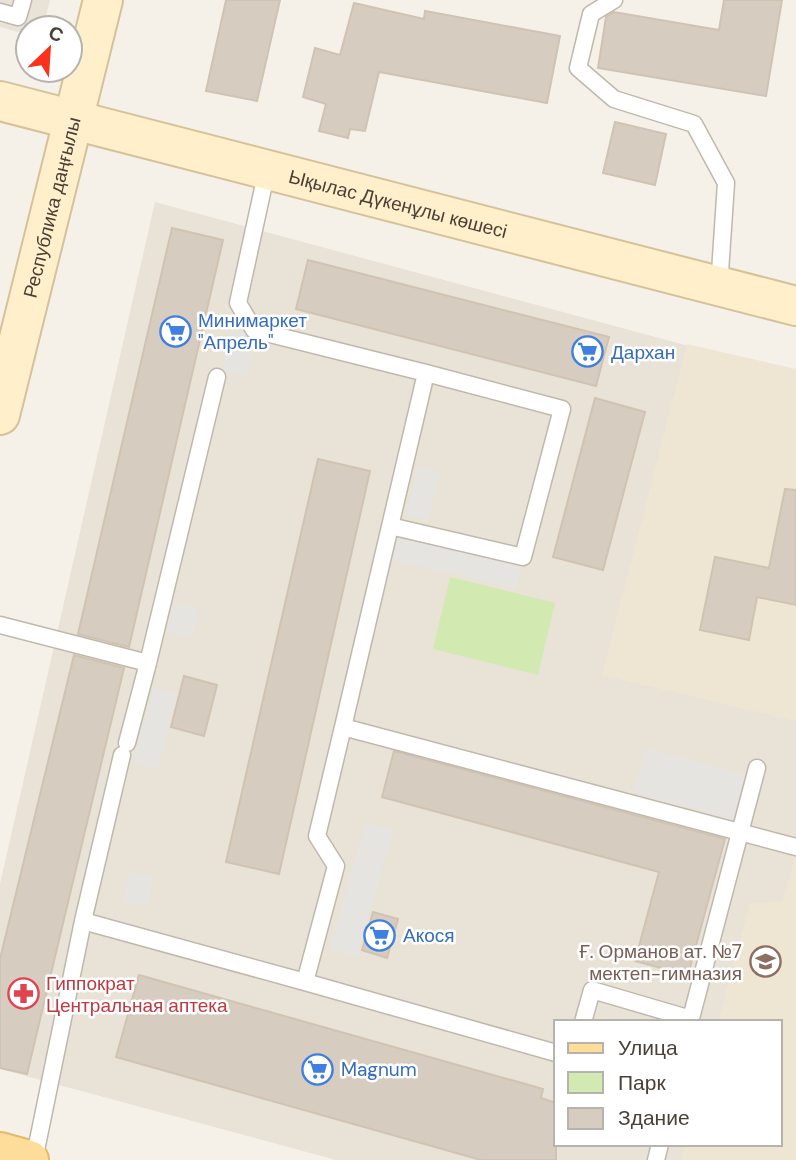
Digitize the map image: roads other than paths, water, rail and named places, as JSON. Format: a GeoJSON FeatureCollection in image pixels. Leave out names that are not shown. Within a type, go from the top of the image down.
{"type":"FeatureCollection","features":[{"type":"Feature","properties":{"kind":"main road"},"geometry":{"type":"LineString","coordinates":[[0,1152],[31,1160]]}},
{"type":"Feature","properties":{"kind":"street","name":"Республика даңғылы"},"geometry":{"type":"LineString","coordinates":[[0,415],[103,0]]}},
{"type":"Feature","properties":{"kind":"street","name":"Ықылас Дүкенұлы көшесі"},"geometry":{"type":"LineString","coordinates":[[0,101],[796,306]]}},
{"type":"Feature","properties":{"kind":"lane"},"geometry":{"type":"LineString","coordinates":[[0,12],[18,17],[23,0]]}},
{"type":"Feature","properties":{"kind":"lane"},"geometry":{"type":"LineString","coordinates":[[614,0],[591,14],[578,68],[614,99],[694,124],[726,183],[719,287]]}},
{"type":"Feature","properties":{"kind":"lane"},"geometry":{"type":"LineString","coordinates":[[267,170],[238,303],[254,330],[562,409],[523,557],[390,526]]}},
{"type":"Feature","properties":{"kind":"lane"},"geometry":{"type":"LineString","coordinates":[[305,982],[336,866],[317,836],[426,373]]}},
{"type":"Feature","properties":{"kind":"lane"},"geometry":{"type":"LineString","coordinates":[[31,1160],[83,921],[217,377]]}},
{"type":"Feature","properties":{"kind":"lane"},"geometry":{"type":"LineString","coordinates":[[0,625],[148,663]]}},
{"type":"Feature","properties":{"kind":"lane"},"geometry":{"type":"LineString","coordinates":[[344,727],[796,848]]}},
{"type":"Feature","properties":{"kind":"lane"},"geometry":{"type":"LineString","coordinates":[[584,1020],[592,990],[691,1020],[757,768]]}},
{"type":"Feature","properties":{"kind":"lane"},"geometry":{"type":"LineString","coordinates":[[83,921],[554,1052]]}},
{"type":"Feature","properties":{"kind":"place","name":"Минимаркет \"Апрель\""},"geometry":{"type":"Point","coordinates":[175,331]}},
{"type":"Feature","properties":{"kind":"place","name":"Дархан"},"geometry":{"type":"Point","coordinates":[588,352]}},
{"type":"Feature","properties":{"kind":"place","name":"Акося"},"geometry":{"type":"Point","coordinates":[380,935]}},
{"type":"Feature","properties":{"kind":"place","name":"Ғ. Орманов ат. №7 мектеп-гимназия"},"geometry":{"type":"Point","coordinates":[765,962]}},
{"type":"Feature","properties":{"kind":"place","name":"Гиппократ Центральная аптека"},"geometry":{"type":"Point","coordinates":[23,994]}},
{"type":"Feature","properties":{"kind":"place","name":"Magnum"},"geometry":{"type":"Point","coordinates":[318,1069]}}]}
